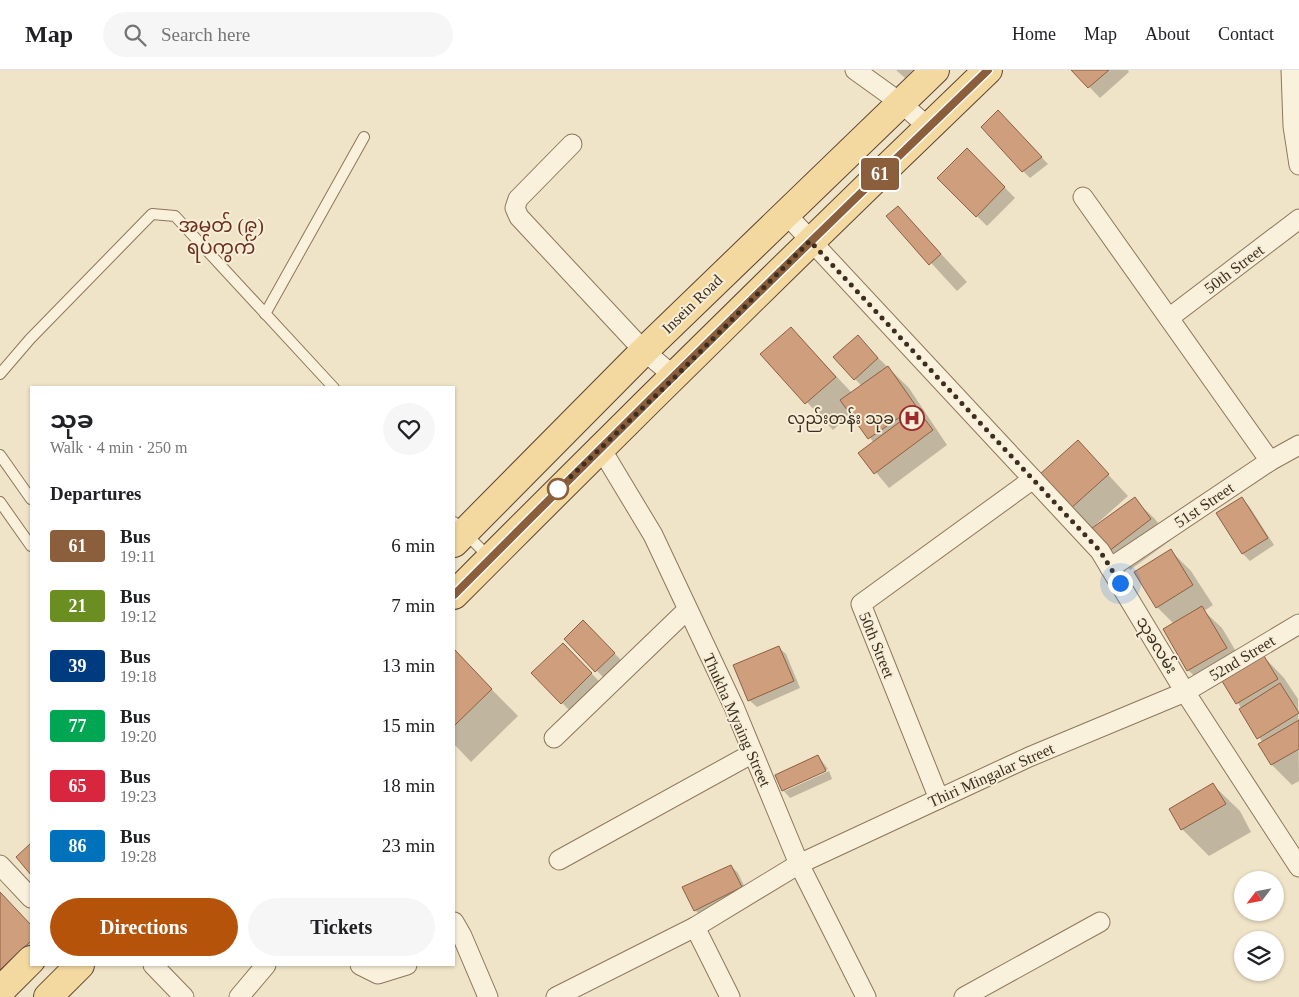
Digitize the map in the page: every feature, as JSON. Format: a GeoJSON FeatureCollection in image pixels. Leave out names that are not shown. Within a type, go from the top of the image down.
{"type":"FeatureCollection","features":[{"type":"Feature","properties":{"kind":"main road","name":"Insein Road"},"geometry":{"type":"LineString","coordinates":[[457,533],[935,70]]}},
{"type":"Feature","properties":{"kind":"main road"},"geometry":{"type":"LineString","coordinates":[[455,594],[600,447],[675,377],[810,241],[988,70]]}},
{"type":"Feature","properties":{"kind":"main road"},"geometry":{"type":"LineString","coordinates":[[0,991],[30,961]]}},
{"type":"Feature","properties":{"kind":"main road"},"geometry":{"type":"LineString","coordinates":[[48,997],[79,966]]}},
{"type":"Feature","properties":{"kind":"street"},"geometry":{"type":"LineString","coordinates":[[855,70],[901,103],[928,127]]}},
{"type":"Feature","properties":{"kind":"street"},"geometry":{"type":"LineString","coordinates":[[1291,70],[1293,126],[1299,165]]}},
{"type":"Feature","properties":{"kind":"street"},"geometry":{"type":"LineString","coordinates":[[572,144],[518,199],[514,208],[519,217],[644,351],[675,377]]}},
{"type":"Feature","properties":{"kind":"street"},"geometry":{"type":"LineString","coordinates":[[1083,197],[1270,460]]}},
{"type":"Feature","properties":{"kind":"street","name":"သုခလမ်း"},"geometry":{"type":"LineString","coordinates":[[786,214],[1100,551],[1185,692],[1299,867]]}},
{"type":"Feature","properties":{"kind":"street","name":"50th Street"},"geometry":{"type":"LineString","coordinates":[[1169,318],[1299,219]]}},
{"type":"Feature","properties":{"kind":"street","name":"51st Street"},"geometry":{"type":"LineString","coordinates":[[1110,568],[1270,460],[1299,445]]}},
{"type":"Feature","properties":{"kind":"street","name":"Thukha Myaing Street"},"geometry":{"type":"LineString","coordinates":[[600,447],[653,535],[734,707],[799,864],[866,997]]}},
{"type":"Feature","properties":{"kind":"street","name":"50th Street"},"geometry":{"type":"LineString","coordinates":[[939,799],[861,604],[1033,479]]}},
{"type":"Feature","properties":{"kind":"street"},"geometry":{"type":"LineString","coordinates":[[554,738],[687,610]]}},
{"type":"Feature","properties":{"kind":"street","name":"52nd Street"},"geometry":{"type":"LineString","coordinates":[[1185,692],[1299,624]]}},
{"type":"Feature","properties":{"kind":"street","name":"Thiri Mingalar Street"},"geometry":{"type":"LineString","coordinates":[[556,997],[584,990],[695,927],[799,864],[1029,757],[1185,692]]}},
{"type":"Feature","properties":{"kind":"street"},"geometry":{"type":"LineString","coordinates":[[559,860],[753,753]]}},
{"type":"Feature","properties":{"kind":"street"},"geometry":{"type":"LineString","coordinates":[[0,866],[30,897]]}},
{"type":"Feature","properties":{"kind":"street"},"geometry":{"type":"LineString","coordinates":[[964,997],[1100,922]]}},
{"type":"Feature","properties":{"kind":"street"},"geometry":{"type":"LineString","coordinates":[[695,927],[730,997]]}},
{"type":"Feature","properties":{"kind":"street"},"geometry":{"type":"LineString","coordinates":[[457,933],[488,997]]}},
{"type":"Feature","properties":{"kind":"street"},"geometry":{"type":"LineString","coordinates":[[154,966],[184,997]]}},
{"type":"Feature","properties":{"kind":"street"},"geometry":{"type":"LineString","coordinates":[[239,997],[265,966]]}},
{"type":"Feature","properties":{"kind":"street"},"geometry":{"type":"LineString","coordinates":[[362,966],[378,974],[404,966]]}},
{"type":"Feature","properties":{"kind":"lane"},"geometry":{"type":"LineString","coordinates":[[265,314],[364,137]]}},
{"type":"Feature","properties":{"kind":"lane"},"geometry":{"type":"LineString","coordinates":[[0,374],[30,339],[152,214],[174,216],[332,386]]}},
{"type":"Feature","properties":{"kind":"lane"},"geometry":{"type":"LineString","coordinates":[[0,456],[30,499]]}},
{"type":"Feature","properties":{"kind":"lane"},"geometry":{"type":"LineString","coordinates":[[0,502],[30,545]]}},
{"type":"Feature","properties":{"kind":"lane"},"geometry":{"type":"LineString","coordinates":[[457,533],[490,558]]}},
{"type":"Feature","properties":{"kind":"building"},"geometry":{"type":"Polygon","coordinates":[[[1071,70],[1109,70],[1088,88],[1071,70]]]}},
{"type":"Feature","properties":{"kind":"building"},"geometry":{"type":"Polygon","coordinates":[[[998,110],[1042,157],[1022,172],[981,127],[998,110]]]}},
{"type":"Feature","properties":{"kind":"building"},"geometry":{"type":"Polygon","coordinates":[[[967,148],[1005,187],[976,217],[937,178],[967,148]]]}},
{"type":"Feature","properties":{"kind":"building"},"geometry":{"type":"Polygon","coordinates":[[[898,206],[941,254],[929,265],[886,216],[898,206]]]}},
{"type":"Feature","properties":{"kind":"building"},"geometry":{"type":"Polygon","coordinates":[[[791,327],[836,377],[805,404],[760,354],[791,327]]]}},
{"type":"Feature","properties":{"kind":"building"},"geometry":{"type":"Polygon","coordinates":[[[858,335],[878,358],[854,380],[833,357],[858,335]]]}},
{"type":"Feature","properties":{"kind":"building"},"geometry":{"type":"Polygon","coordinates":[[[888,366],[916,406],[868,439],[840,400],[888,366]]]}},
{"type":"Feature","properties":{"kind":"building"},"geometry":{"type":"Polygon","coordinates":[[[917,409],[933,430],[874,474],[858,453],[917,409]]]}},
{"type":"Feature","properties":{"kind":"building"},"geometry":{"type":"Polygon","coordinates":[[[1078,440],[1109,474],[1070,509],[1040,474],[1078,440]]]}},
{"type":"Feature","properties":{"kind":"building"},"geometry":{"type":"Polygon","coordinates":[[[1135,497],[1151,519],[1109,551],[1092,528],[1135,497]]]}},
{"type":"Feature","properties":{"kind":"building"},"geometry":{"type":"Polygon","coordinates":[[[1242,497],[1268,538],[1242,554],[1216,513],[1242,497]]]}},
{"type":"Feature","properties":{"kind":"building"},"geometry":{"type":"Polygon","coordinates":[[[1171,549],[1193,585],[1156,608],[1134,572],[1171,549]]]}},
{"type":"Feature","properties":{"kind":"building"},"geometry":{"type":"Polygon","coordinates":[[[1202,606],[1227,648],[1187,671],[1163,629],[1202,606]]]}},
{"type":"Feature","properties":{"kind":"building"},"geometry":{"type":"Polygon","coordinates":[[[583,620],[615,653],[595,672],[564,639],[583,620]]]}},
{"type":"Feature","properties":{"kind":"building"},"geometry":{"type":"Polygon","coordinates":[[[563,643],[592,673],[561,704],[531,673],[563,643]]]}},
{"type":"Feature","properties":{"kind":"building"},"geometry":{"type":"Polygon","coordinates":[[[779,646],[794,681],[748,701],[733,665],[779,646]]]}},
{"type":"Feature","properties":{"kind":"building"},"geometry":{"type":"Polygon","coordinates":[[[455,650],[492,689],[455,725],[455,650]]]}},
{"type":"Feature","properties":{"kind":"building"},"geometry":{"type":"Polygon","coordinates":[[[1264,656],[1278,679],[1236,704],[1222,681],[1264,656]]]}},
{"type":"Feature","properties":{"kind":"building"},"geometry":{"type":"Polygon","coordinates":[[[1280,683],[1299,713],[1257,739],[1239,709],[1280,683]]]}},
{"type":"Feature","properties":{"kind":"building"},"geometry":{"type":"Polygon","coordinates":[[[1299,720],[1299,749],[1271,765],[1258,744],[1299,720]]]}},
{"type":"Feature","properties":{"kind":"building"},"geometry":{"type":"Polygon","coordinates":[[[818,755],[826,771],[782,791],[775,775],[818,755]]]}},
{"type":"Feature","properties":{"kind":"building"},"geometry":{"type":"Polygon","coordinates":[[[1213,783],[1226,804],[1181,830],[1169,809],[1213,783]]]}},
{"type":"Feature","properties":{"kind":"building"},"geometry":{"type":"Polygon","coordinates":[[[30,844],[30,874],[16,857],[30,844]]]}},
{"type":"Feature","properties":{"kind":"building"},"geometry":{"type":"Polygon","coordinates":[[[731,865],[742,887],[694,911],[682,887],[731,865]]]}},
{"type":"Feature","properties":{"kind":"building"},"geometry":{"type":"Polygon","coordinates":[[[0,892],[30,924],[30,942],[0,970],[0,892]]]}},
{"type":"Feature","properties":{"kind":"bus line","name":"61"},"geometry":{"type":"LineString","coordinates":[[455,594],[600,447],[675,377],[810,241],[988,70]]}},
{"type":"Feature","properties":{"kind":"place","name":"လှည်းတန်း သုခ"},"geometry":{"type":"Point","coordinates":[912,418]}},
{"type":"Feature","properties":{"kind":"district","name":"အမှတ် (၉) ရပ်ကွက်"},"geometry":{"type":"Point","coordinates":[221,236]}},
{"type":"Feature","properties":{"kind":"route"},"geometry":{"type":"LineString","coordinates":[[558,489],[675,377],[810,241],[1100,551],[1120,583]]}}]}
